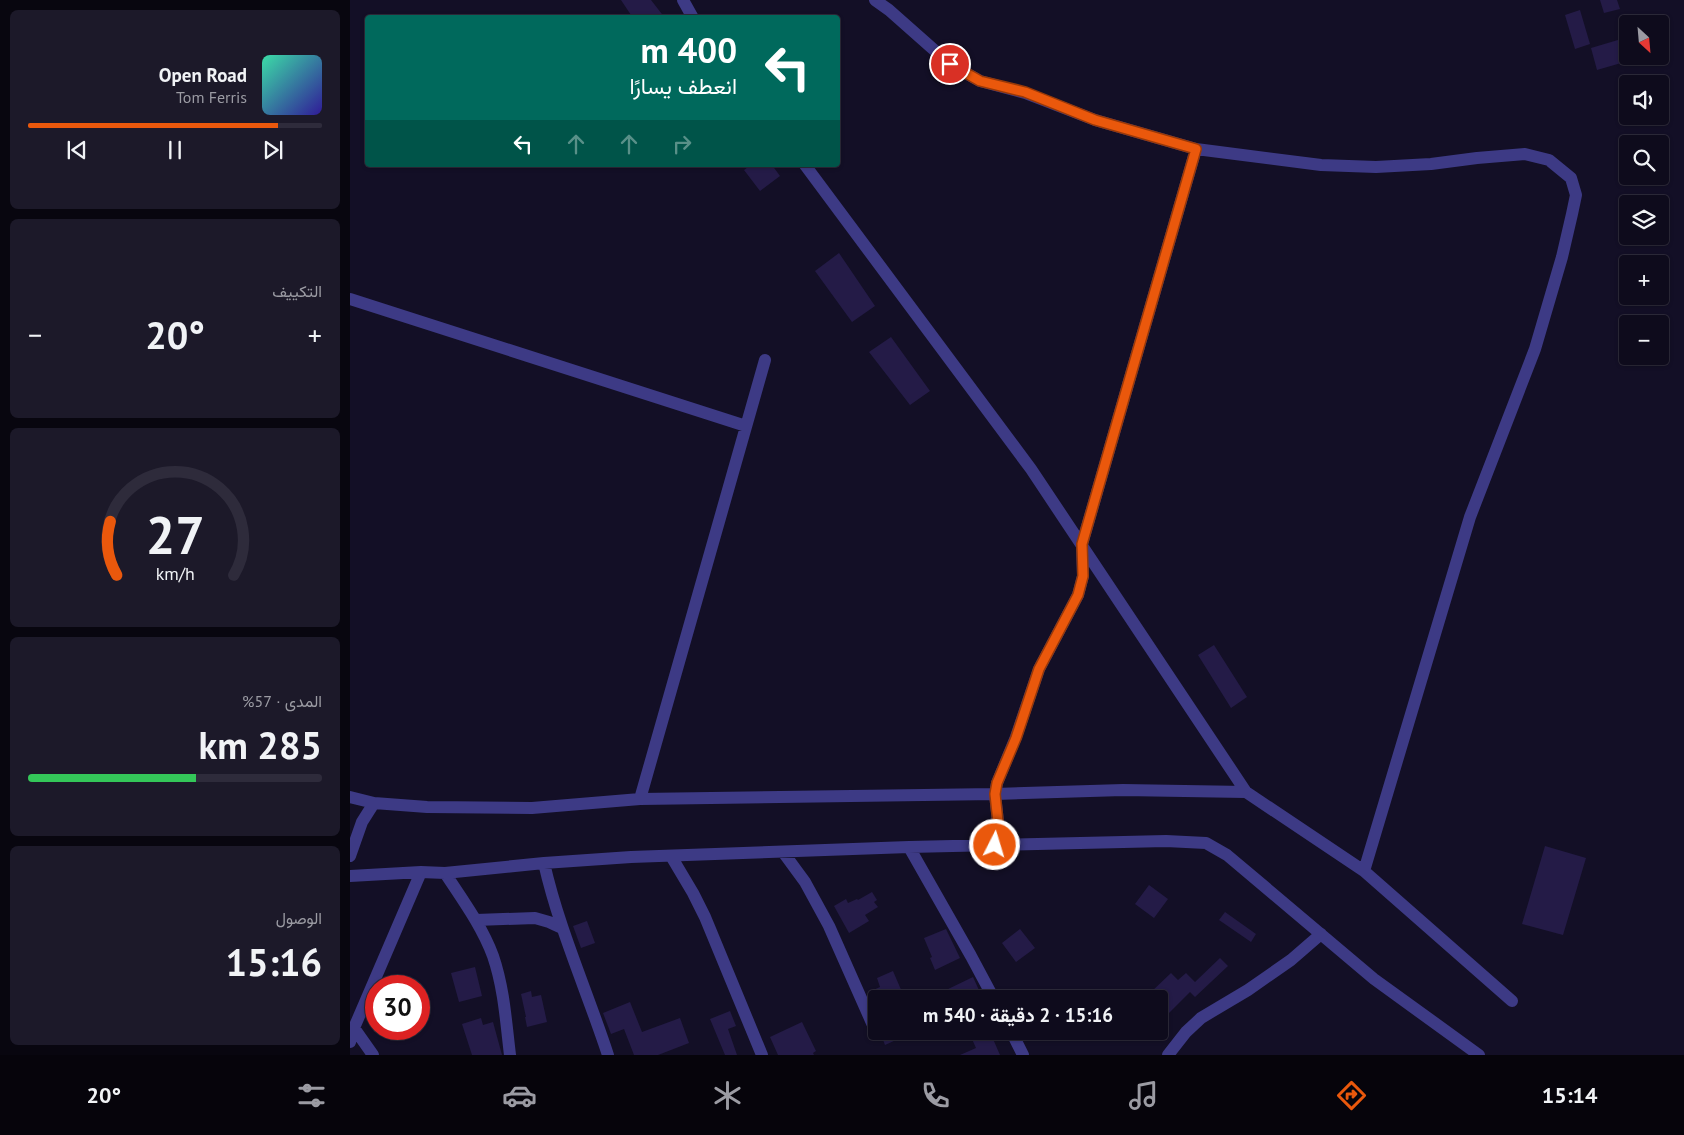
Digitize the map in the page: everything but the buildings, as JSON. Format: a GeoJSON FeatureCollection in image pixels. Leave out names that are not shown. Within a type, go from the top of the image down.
{"type":"FeatureCollection","features":[{"type":"Feature","properties":{"kind":"street"},"geometry":{"type":"LineString","coordinates":[[683,0],[691,15]]}},
{"type":"Feature","properties":{"kind":"street"},"geometry":{"type":"LineString","coordinates":[[875,0],[950,64],[980,81],[1025,92],[1095,120],[1196,149],[1321,165],[1376,166],[1431,164],[1525,154],[1549,160],[1570,178],[1576,195],[1562,257],[1535,349],[1470,517],[1364,871]]}},
{"type":"Feature","properties":{"kind":"street"},"geometry":{"type":"LineString","coordinates":[[995,845],[998,822],[995,794],[997,783],[1016,738],[1039,669],[1078,595],[1083,576],[1082,544],[1196,149]]}},
{"type":"Feature","properties":{"kind":"street"},"geometry":{"type":"LineString","coordinates":[[807,167],[1031,469],[1082,544],[1115,598],[1246,792],[1364,871],[1512,1001]]}},
{"type":"Feature","properties":{"kind":"street"},"geometry":{"type":"LineString","coordinates":[[350,299],[746,426]]}},
{"type":"Feature","properties":{"kind":"street"},"geometry":{"type":"LineString","coordinates":[[640,799],[765,360]]}},
{"type":"Feature","properties":{"kind":"street"},"geometry":{"type":"LineString","coordinates":[[350,798],[374,803],[427,807],[532,808],[640,799],[995,794],[1123,790],[1246,792]]}},
{"type":"Feature","properties":{"kind":"street"},"geometry":{"type":"LineString","coordinates":[[350,856],[362,822],[374,803]]}},
{"type":"Feature","properties":{"kind":"street"},"geometry":{"type":"LineString","coordinates":[[350,876],[445,872],[544,863],[671,856],[909,847],[1166,841],[1206,843],[1227,855],[1374,979],[1479,1055]]}},
{"type":"Feature","properties":{"kind":"street"},"geometry":{"type":"LineString","coordinates":[[909,847],[989,990]]}},
{"type":"Feature","properties":{"kind":"street"},"geometry":{"type":"LineString","coordinates":[[783,852],[805,882],[829,926],[868,1014]]}},
{"type":"Feature","properties":{"kind":"street"},"geometry":{"type":"LineString","coordinates":[[671,856],[705,916],[762,1055]]}},
{"type":"Feature","properties":{"kind":"street"},"geometry":{"type":"LineString","coordinates":[[544,863],[562,928],[608,1055]]}},
{"type":"Feature","properties":{"kind":"street"},"geometry":{"type":"LineString","coordinates":[[350,1042],[354,1028],[421,872]]}},
{"type":"Feature","properties":{"kind":"street"},"geometry":{"type":"LineString","coordinates":[[445,872],[476,920],[492,956],[502,988],[510,1055]]}},
{"type":"Feature","properties":{"kind":"street"},"geometry":{"type":"LineString","coordinates":[[476,920],[535,918],[562,928]]}},
{"type":"Feature","properties":{"kind":"street"},"geometry":{"type":"LineString","coordinates":[[1168,1055],[1186,1032],[1201,1018],[1248,990],[1291,960],[1321,934]]}},
{"type":"Feature","properties":{"kind":"street"},"geometry":{"type":"LineString","coordinates":[[354,1028],[373,1055]]}},
{"type":"Feature","properties":{"kind":"street"},"geometry":{"type":"LineString","coordinates":[[1016,1040],[1023,1055]]}},
{"type":"Feature","properties":{"kind":"route"},"geometry":{"type":"LineString","coordinates":[[950,64],[980,81],[1025,92],[1095,120],[1196,149],[1082,544],[1083,576],[1078,595],[1054,637],[1039,669],[1016,738],[997,783],[995,794],[998,822],[995,845]]}}]}
